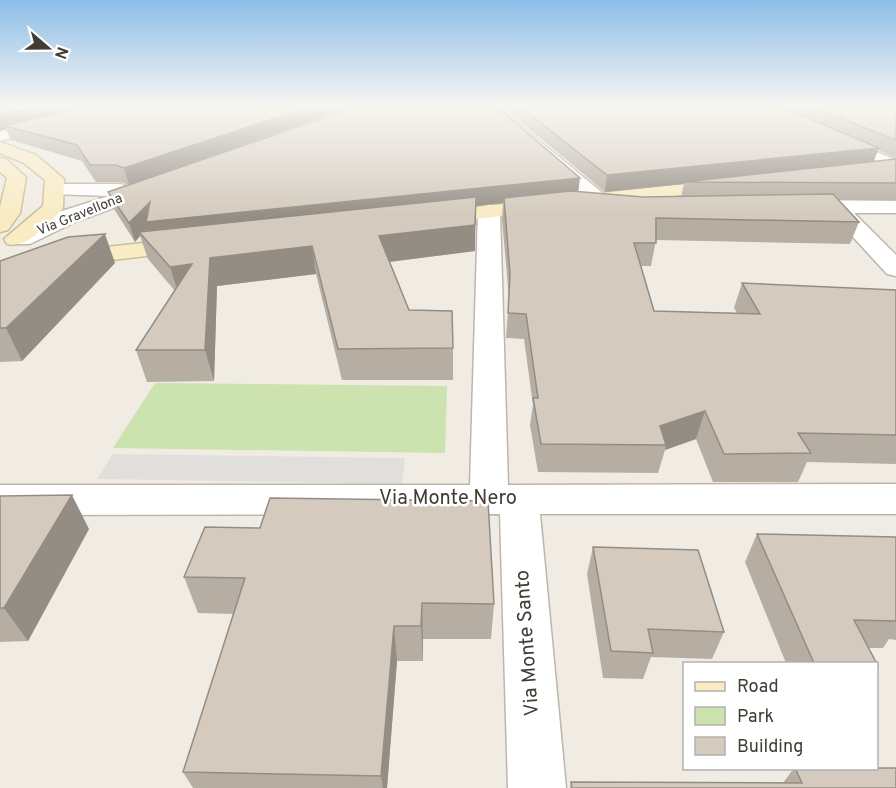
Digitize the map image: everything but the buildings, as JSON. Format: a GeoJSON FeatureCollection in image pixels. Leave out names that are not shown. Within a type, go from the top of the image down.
{"type":"FeatureCollection","features":[{"type":"Feature","properties":{"kind":"main road"},"geometry":{"type":"LineString","coordinates":[[0,147],[27,156],[43,165],[55,179],[53,208],[19,243]]}},
{"type":"Feature","properties":{"kind":"main road"},"geometry":{"type":"LineString","coordinates":[[0,163],[17,177],[13,201],[6,219],[19,243],[77,258],[212,243]]}},
{"type":"Feature","properties":{"kind":"main road"},"geometry":{"type":"LineString","coordinates":[[860,172],[896,167]]}},
{"type":"Feature","properties":{"kind":"main road"},"geometry":{"type":"LineString","coordinates":[[409,220],[753,183]]}},
{"type":"Feature","properties":{"kind":"street"},"geometry":{"type":"LineString","coordinates":[[531,143],[598,199]]}},
{"type":"Feature","properties":{"kind":"street"},"geometry":{"type":"LineString","coordinates":[[840,143],[896,167]]}},
{"type":"Feature","properties":{"kind":"street","name":"Via Gravellona"},"geometry":{"type":"LineString","coordinates":[[19,243],[67,217],[172,180]]}},
{"type":"Feature","properties":{"kind":"street"},"geometry":{"type":"LineString","coordinates":[[54,188],[101,191],[150,188]]}},
{"type":"Feature","properties":{"kind":"street"},"geometry":{"type":"LineString","coordinates":[[555,204],[606,210],[710,208]]}},
{"type":"Feature","properties":{"kind":"street"},"geometry":{"type":"LineString","coordinates":[[836,206],[896,269]]}},
{"type":"Feature","properties":{"kind":"street"},"geometry":{"type":"LineString","coordinates":[[779,207],[896,207]]}},
{"type":"Feature","properties":{"kind":"street","name":"Via Monte Santo"},"geometry":{"type":"LineString","coordinates":[[489,211],[504,499],[537,788]]}},
{"type":"Feature","properties":{"kind":"street","name":"Via Monte Nero"},"geometry":{"type":"LineString","coordinates":[[0,500],[896,499]]}},
{"type":"Feature","properties":{"kind":"green space"},"geometry":{"type":"Polygon","coordinates":[[[155,383],[447,386],[445,453],[113,448],[155,383]]]}},
{"type":"Feature","properties":{"kind":"shaded area"},"geometry":{"type":"Polygon","coordinates":[[[113,454],[405,458],[402,484],[97,479],[113,454]]]}}]}
